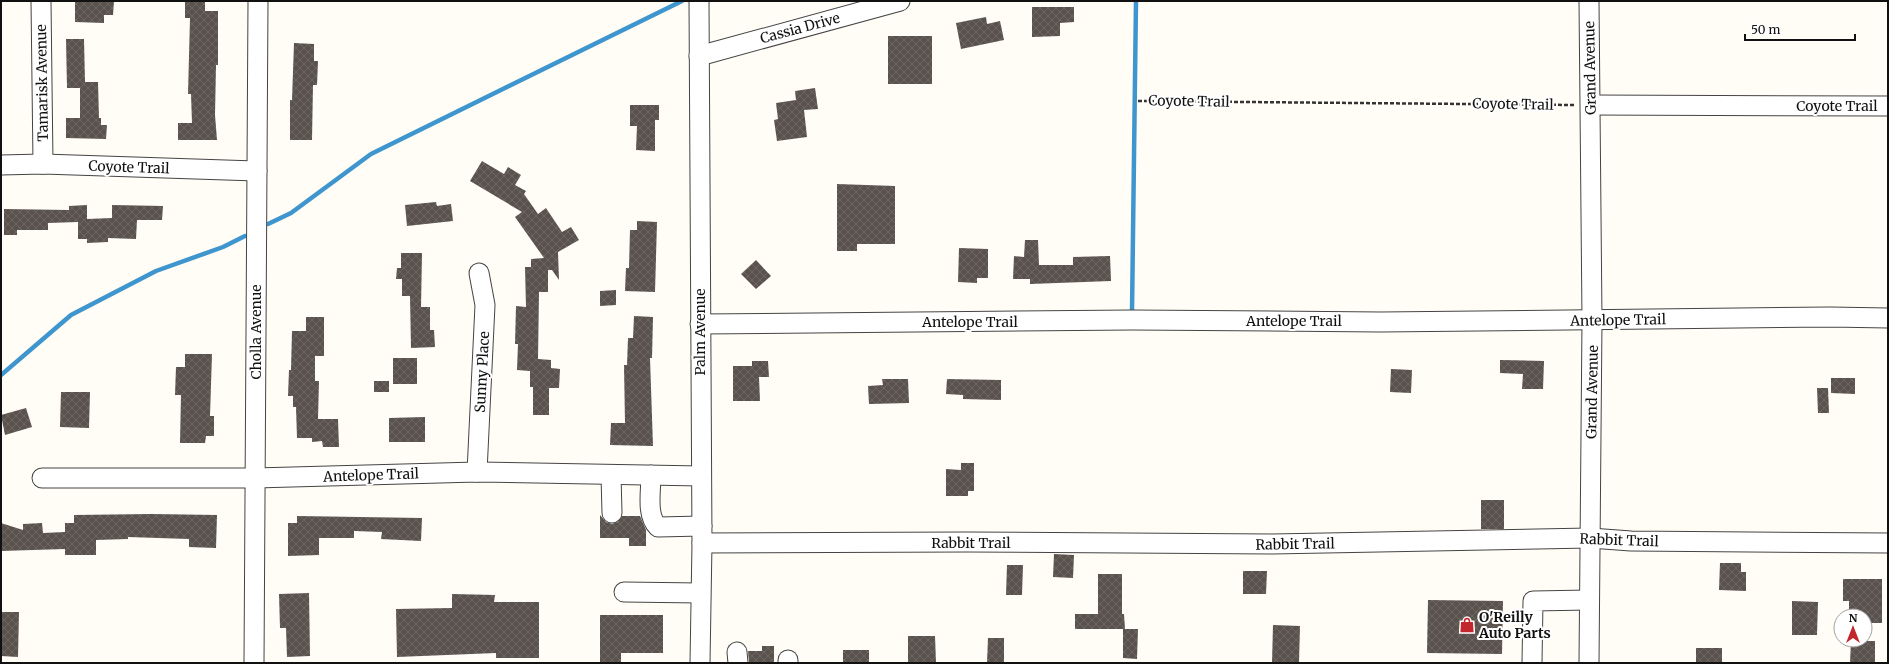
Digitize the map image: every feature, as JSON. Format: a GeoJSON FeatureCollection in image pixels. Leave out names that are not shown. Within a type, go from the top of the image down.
{"type":"FeatureCollection","features":[{"type":"Feature","properties":{"kind":"street","name":"Tamarisk Avenue"},"geometry":{"type":"LineString","coordinates":[[41,1],[43,164]]}},
{"type":"Feature","properties":{"kind":"street","name":"Cholla Avenue"},"geometry":{"type":"LineString","coordinates":[[254,663],[258,1]]}},
{"type":"Feature","properties":{"kind":"street","name":"Palm Avenue"},"geometry":{"type":"LineString","coordinates":[[699,1],[702,535],[700,663]]}},
{"type":"Feature","properties":{"kind":"street","name":"Cassia Drive"},"geometry":{"type":"LineString","coordinates":[[699,56],[900,1]]}},
{"type":"Feature","properties":{"kind":"street","name":"Grand Avenue"},"geometry":{"type":"LineString","coordinates":[[1589,1],[1592,320],[1589,663]]}},
{"type":"Feature","properties":{"kind":"street","name":"Coyote Trail"},"geometry":{"type":"LineString","coordinates":[[1591,105],[1888,106]]}},
{"type":"Feature","properties":{"kind":"street","name":"Coyote Trail"},"geometry":{"type":"LineString","coordinates":[[1,165],[43,164],[256,170]]}},
{"type":"Feature","properties":{"kind":"street","name":"Sunny Place"},"geometry":{"type":"LineString","coordinates":[[477,472],[486,305],[479,273]]}},
{"type":"Feature","properties":{"kind":"street","name":"Antelope Trail"},"geometry":{"type":"LineString","coordinates":[[700,324],[1124,320],[1381,322],[1830,317],[1888,318]]}},
{"type":"Feature","properties":{"kind":"street","name":"Antelope Trail"},"geometry":{"type":"LineString","coordinates":[[42,478],[255,478],[477,472],[701,476]]}},
{"type":"Feature","properties":{"kind":"street"},"geometry":{"type":"LineString","coordinates":[[611,475],[612,513]]}},
{"type":"Feature","properties":{"kind":"street","name":"Rabbit Trail"},"geometry":{"type":"LineString","coordinates":[[651,475],[651,513],[653,522],[658,527],[702,535],[968,542],[1272,544],[1590,538],[1631,541],[1888,543]]}},
{"type":"Feature","properties":{"kind":"street"},"geometry":{"type":"LineString","coordinates":[[624,592],[700,593]]}},
{"type":"Feature","properties":{"kind":"street"},"geometry":{"type":"LineString","coordinates":[[1532,663],[1533,601],[1589,600]]}},
{"type":"Feature","properties":{"kind":"path","name":"Coyote Trail"},"geometry":{"type":"LineString","coordinates":[[1138,100],[1591,105]]}},
{"type":"Feature","properties":{"kind":"building"},"geometry":{"type":"Polygon","coordinates":[[[75,1],[114,1],[113,15],[104,15],[104,23],[75,22],[75,1]]]}},
{"type":"Feature","properties":{"kind":"building"},"geometry":{"type":"Polygon","coordinates":[[[185,1],[205,1],[205,11],[218,11],[218,65],[216,65],[215,115],[217,140],[178,140],[178,123],[192,123],[191,94],[188,94],[190,18],[185,18],[185,1]]]}},
{"type":"Feature","properties":{"kind":"building"},"geometry":{"type":"Polygon","coordinates":[[[1032,7],[1074,7],[1074,22],[1060,23],[1060,36],[1032,37],[1032,7]]]}},
{"type":"Feature","properties":{"kind":"building"},"geometry":{"type":"Polygon","coordinates":[[[986,17],[987,24],[1000,21],[1004,40],[961,49],[956,23],[986,17]]]}},
{"type":"Feature","properties":{"kind":"building"},"geometry":{"type":"Polygon","coordinates":[[[888,36],[932,36],[932,84],[888,84],[888,36]]]}},
{"type":"Feature","properties":{"kind":"building"},"geometry":{"type":"Polygon","coordinates":[[[66,39],[84,39],[85,82],[98,82],[99,118],[101,118],[101,125],[107,125],[106,139],[66,138],[66,118],[80,118],[80,88],[67,88],[66,39]]]}},
{"type":"Feature","properties":{"kind":"building"},"geometry":{"type":"Polygon","coordinates":[[[294,43],[314,44],[314,61],[318,61],[317,85],[313,85],[312,140],[290,140],[290,100],[292,100],[294,43]]]}},
{"type":"Feature","properties":{"kind":"building"},"geometry":{"type":"Polygon","coordinates":[[[815,88],[818,109],[804,110],[807,137],[777,141],[774,120],[778,119],[776,103],[796,100],[795,91],[815,88]]]}},
{"type":"Feature","properties":{"kind":"building"},"geometry":{"type":"Polygon","coordinates":[[[630,105],[659,105],[659,120],[655,120],[655,151],[636,150],[637,126],[630,126],[630,105]]]}},
{"type":"Feature","properties":{"kind":"building"},"geometry":{"type":"Polygon","coordinates":[[[482,161],[504,174],[508,167],[521,175],[515,185],[526,191],[524,194],[538,214],[546,208],[562,232],[571,227],[579,240],[558,252],[559,280],[552,270],[548,270],[548,292],[539,292],[538,359],[551,360],[551,368],[560,369],[559,388],[549,388],[549,415],[533,415],[533,387],[530,387],[530,371],[517,370],[518,344],[515,344],[516,306],[526,307],[525,267],[531,267],[531,259],[544,258],[515,217],[522,212],[470,181],[482,161]]]}},
{"type":"Feature","properties":{"kind":"building"},"geometry":{"type":"Polygon","coordinates":[[[837,184],[895,186],[895,244],[857,244],[857,251],[837,251],[837,184]]]}},
{"type":"Feature","properties":{"kind":"building"},"geometry":{"type":"Polygon","coordinates":[[[436,202],[437,206],[451,204],[453,221],[407,226],[405,205],[436,202]]]}},
{"type":"Feature","properties":{"kind":"building"},"geometry":{"type":"Polygon","coordinates":[[[87,205],[87,219],[112,218],[112,205],[163,206],[162,220],[137,220],[136,239],[108,238],[108,242],[87,243],[87,239],[78,239],[78,222],[48,223],[48,230],[17,230],[17,235],[4,235],[4,209],[69,210],[69,206],[87,205]]]}},
{"type":"Feature","properties":{"kind":"building"},"geometry":{"type":"Polygon","coordinates":[[[637,221],[657,222],[655,292],[625,291],[626,268],[629,268],[630,230],[637,230],[637,221]]]}},
{"type":"Feature","properties":{"kind":"building"},"geometry":{"type":"Polygon","coordinates":[[[1025,240],[1038,240],[1039,265],[1073,265],[1073,257],[1110,256],[1111,281],[1030,284],[1030,279],[1013,279],[1014,256],[1024,257],[1025,240]]]}},
{"type":"Feature","properties":{"kind":"building"},"geometry":{"type":"Polygon","coordinates":[[[959,248],[988,249],[988,278],[977,278],[977,283],[958,282],[959,248]]]}},
{"type":"Feature","properties":{"kind":"building"},"geometry":{"type":"Polygon","coordinates":[[[401,253],[422,253],[421,307],[430,307],[430,330],[434,330],[435,347],[411,348],[410,296],[402,296],[402,279],[396,279],[397,268],[401,268],[401,253]]]}},
{"type":"Feature","properties":{"kind":"building"},"geometry":{"type":"Polygon","coordinates":[[[756,260],[771,276],[756,289],[741,274],[756,260]]]}},
{"type":"Feature","properties":{"kind":"building"},"geometry":{"type":"Polygon","coordinates":[[[616,290],[616,305],[600,306],[600,291],[616,290]]]}},
{"type":"Feature","properties":{"kind":"building"},"geometry":{"type":"Polygon","coordinates":[[[634,316],[653,317],[652,358],[650,358],[653,446],[610,445],[611,423],[625,423],[624,365],[627,365],[628,338],[633,338],[634,316]]]}},
{"type":"Feature","properties":{"kind":"building"},"geometry":{"type":"Polygon","coordinates":[[[306,317],[324,317],[324,356],[315,356],[315,381],[319,381],[318,419],[338,419],[339,447],[323,447],[322,441],[312,442],[312,438],[297,438],[296,407],[293,407],[293,396],[288,396],[289,370],[291,370],[292,331],[306,331],[306,317]]]}},
{"type":"Feature","properties":{"kind":"building"},"geometry":{"type":"Polygon","coordinates":[[[185,354],[212,354],[210,416],[214,416],[214,436],[206,436],[205,443],[180,443],[181,395],[175,395],[176,367],[185,367],[185,354]]]}},
{"type":"Feature","properties":{"kind":"building"},"geometry":{"type":"Polygon","coordinates":[[[393,358],[417,358],[417,384],[393,384],[393,358]]]}},
{"type":"Feature","properties":{"kind":"building"},"geometry":{"type":"Polygon","coordinates":[[[1500,360],[1544,361],[1543,389],[1522,389],[1523,374],[1500,373],[1500,360]]]}},
{"type":"Feature","properties":{"kind":"building"},"geometry":{"type":"Polygon","coordinates":[[[752,361],[768,361],[769,377],[759,377],[760,401],[733,401],[733,366],[752,366],[752,361]]]}},
{"type":"Feature","properties":{"kind":"building"},"geometry":{"type":"Polygon","coordinates":[[[1391,369],[1412,370],[1411,393],[1390,392],[1391,369]]]}},
{"type":"Feature","properties":{"kind":"building"},"geometry":{"type":"Polygon","coordinates":[[[1831,378],[1855,378],[1855,394],[1831,393],[1831,378]]]}},
{"type":"Feature","properties":{"kind":"building"},"geometry":{"type":"Polygon","coordinates":[[[882,379],[908,379],[909,403],[869,404],[868,386],[883,385],[882,379]]]}},
{"type":"Feature","properties":{"kind":"building"},"geometry":{"type":"Polygon","coordinates":[[[947,379],[1001,380],[1001,400],[963,399],[963,395],[946,394],[947,379]]]}},
{"type":"Feature","properties":{"kind":"building"},"geometry":{"type":"Polygon","coordinates":[[[374,381],[389,381],[389,392],[374,392],[374,381]]]}},
{"type":"Feature","properties":{"kind":"building"},"geometry":{"type":"Polygon","coordinates":[[[1817,388],[1828,388],[1829,413],[1818,413],[1817,388]]]}},
{"type":"Feature","properties":{"kind":"building"},"geometry":{"type":"Polygon","coordinates":[[[61,392],[90,392],[89,428],[60,427],[61,392]]]}},
{"type":"Feature","properties":{"kind":"building"},"geometry":{"type":"Polygon","coordinates":[[[26,408],[32,427],[5,435],[1,415],[26,408]]]}},
{"type":"Feature","properties":{"kind":"building"},"geometry":{"type":"Polygon","coordinates":[[[425,417],[425,442],[389,442],[389,418],[425,417]]]}},
{"type":"Feature","properties":{"kind":"building"},"geometry":{"type":"Polygon","coordinates":[[[961,463],[974,463],[974,491],[968,491],[968,496],[946,496],[946,469],[961,470],[961,463]]]}},
{"type":"Feature","properties":{"kind":"building"},"geometry":{"type":"Polygon","coordinates":[[[1481,500],[1504,500],[1504,529],[1481,529],[1481,500]]]}},
{"type":"Feature","properties":{"kind":"building"},"geometry":{"type":"Polygon","coordinates":[[[74,515],[217,515],[216,548],[189,547],[189,539],[128,537],[128,539],[96,540],[96,555],[65,555],[65,549],[1,551],[1,523],[23,530],[23,524],[42,523],[43,533],[65,532],[65,523],[74,523],[74,515]]]}},
{"type":"Feature","properties":{"kind":"building"},"geometry":{"type":"Polygon","coordinates":[[[600,515],[606,522],[612,524],[618,522],[622,516],[640,516],[646,530],[646,546],[629,546],[629,538],[600,538],[600,515]]]}},
{"type":"Feature","properties":{"kind":"building"},"geometry":{"type":"Polygon","coordinates":[[[297,516],[422,518],[421,541],[381,539],[382,532],[354,531],[354,538],[319,538],[319,555],[288,556],[288,523],[297,523],[297,516]]]}},
{"type":"Feature","properties":{"kind":"building"},"geometry":{"type":"Polygon","coordinates":[[[1054,554],[1074,555],[1073,578],[1053,577],[1054,554]]]}},
{"type":"Feature","properties":{"kind":"building"},"geometry":{"type":"Polygon","coordinates":[[[1720,563],[1741,563],[1741,572],[1746,572],[1746,591],[1719,590],[1720,563]]]}},
{"type":"Feature","properties":{"kind":"building"},"geometry":{"type":"Polygon","coordinates":[[[1007,565],[1023,565],[1022,595],[1006,595],[1007,565]]]}},
{"type":"Feature","properties":{"kind":"building"},"geometry":{"type":"Polygon","coordinates":[[[1243,571],[1267,571],[1266,594],[1243,594],[1243,571]]]}},
{"type":"Feature","properties":{"kind":"building"},"geometry":{"type":"Polygon","coordinates":[[[1098,574],[1122,574],[1122,614],[1124,614],[1125,629],[1075,629],[1075,614],[1098,614],[1098,574]]]}},
{"type":"Feature","properties":{"kind":"building"},"geometry":{"type":"Polygon","coordinates":[[[1843,579],[1882,579],[1882,623],[1873,623],[1873,608],[1849,608],[1849,601],[1843,601],[1843,579]]]}},
{"type":"Feature","properties":{"kind":"building"},"geometry":{"type":"Polygon","coordinates":[[[309,593],[310,656],[287,657],[286,628],[280,628],[279,594],[309,593]]]}},
{"type":"Feature","properties":{"kind":"building"},"geometry":{"type":"Polygon","coordinates":[[[452,594],[495,595],[494,602],[539,602],[539,658],[496,658],[496,653],[397,657],[396,609],[452,608],[452,594]]]}},
{"type":"Feature","properties":{"kind":"building"},"geometry":{"type":"Polygon","coordinates":[[[1428,600],[1503,601],[1502,654],[1427,653],[1428,600]]]}},
{"type":"Feature","properties":{"kind":"building"},"geometry":{"type":"Polygon","coordinates":[[[1792,601],[1818,602],[1817,635],[1792,635],[1792,601]]]}},
{"type":"Feature","properties":{"kind":"building"},"geometry":{"type":"Polygon","coordinates":[[[1,612],[19,612],[18,657],[1,656],[1,612]]]}},
{"type":"Feature","properties":{"kind":"building"},"geometry":{"type":"Polygon","coordinates":[[[600,615],[663,615],[663,653],[621,653],[621,663],[600,663],[600,615]]]}},
{"type":"Feature","properties":{"kind":"building"},"geometry":{"type":"Polygon","coordinates":[[[1273,625],[1300,626],[1299,663],[1272,663],[1273,625]]]}},
{"type":"Feature","properties":{"kind":"building"},"geometry":{"type":"Polygon","coordinates":[[[1123,629],[1138,629],[1137,659],[1123,658],[1123,629]]]}},
{"type":"Feature","properties":{"kind":"building"},"geometry":{"type":"Polygon","coordinates":[[[908,636],[935,636],[936,663],[908,663],[908,636]]]}},
{"type":"Feature","properties":{"kind":"building"},"geometry":{"type":"Polygon","coordinates":[[[988,638],[1004,638],[1004,663],[987,663],[988,638]]]}},
{"type":"Feature","properties":{"kind":"building"},"geometry":{"type":"Polygon","coordinates":[[[1873,641],[1875,641],[1875,663],[1850,663],[1851,648],[1873,648],[1873,641]]]}},
{"type":"Feature","properties":{"kind":"building"},"geometry":{"type":"Polygon","coordinates":[[[762,646],[774,646],[774,663],[749,663],[748,651],[762,651],[762,646]]]}},
{"type":"Feature","properties":{"kind":"building"},"geometry":{"type":"Polygon","coordinates":[[[1696,648],[1722,648],[1722,663],[1696,663],[1696,648]]]}},
{"type":"Feature","properties":{"kind":"building"},"geometry":{"type":"Polygon","coordinates":[[[843,650],[869,650],[869,663],[843,663],[843,650]]]}},
{"type":"Feature","properties":{"kind":"waterway"},"geometry":{"type":"LineString","coordinates":[[268,224],[291,213],[371,154],[682,1]]}},
{"type":"Feature","properties":{"kind":"waterway"},"geometry":{"type":"LineString","coordinates":[[1132,312],[1136,1]]}},
{"type":"Feature","properties":{"kind":"waterway"},"geometry":{"type":"LineString","coordinates":[[1,375],[71,315],[156,271],[223,247],[245,236]]}},
{"type":"Feature","properties":{"kind":"place","name":"O'Reilly Auto Parts"},"geometry":{"type":"Point","coordinates":[1467,625]}}]}
